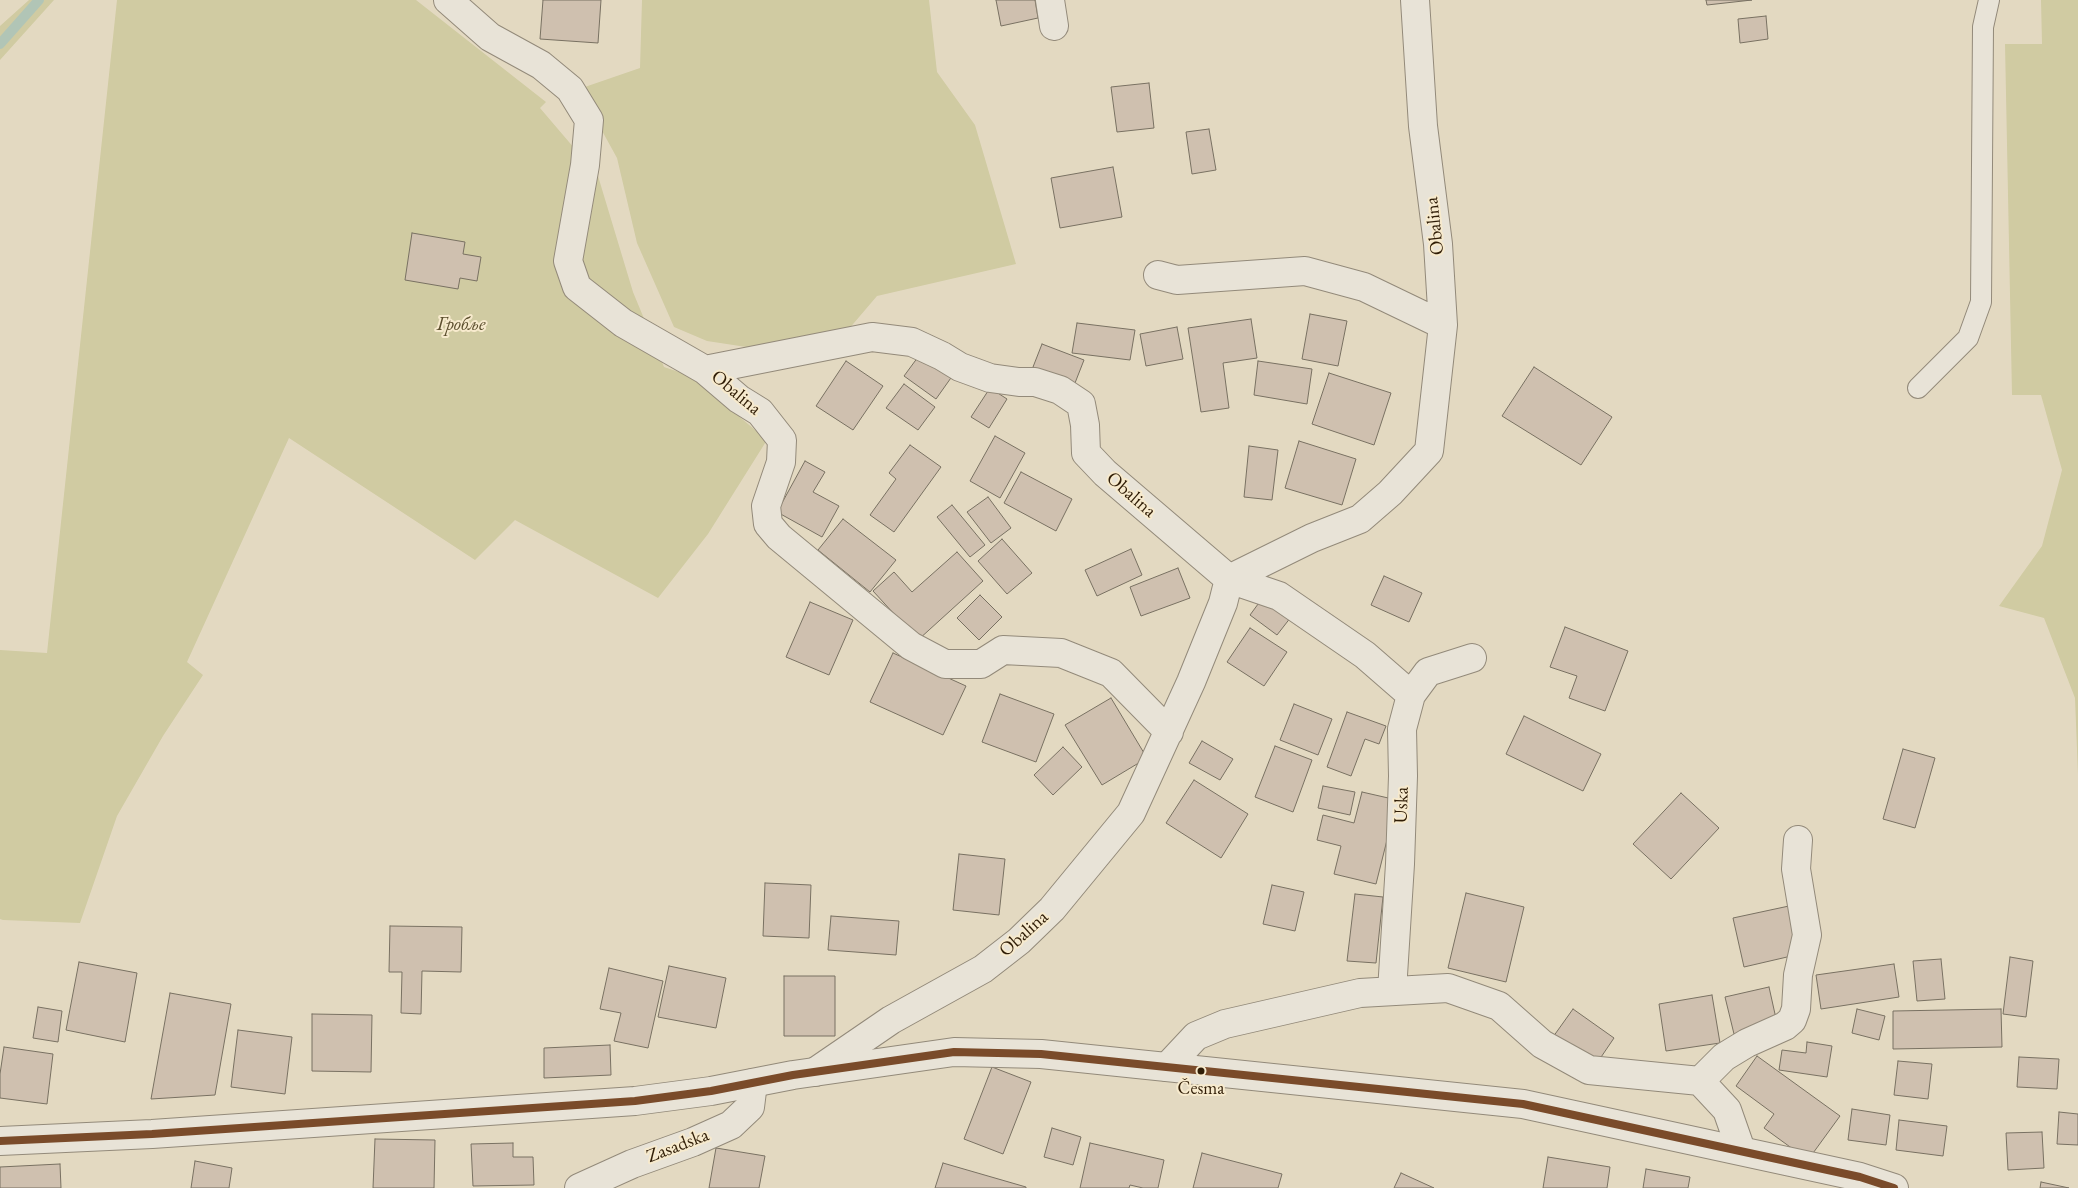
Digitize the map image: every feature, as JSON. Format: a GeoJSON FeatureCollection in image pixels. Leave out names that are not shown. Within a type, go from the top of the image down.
{"type":"FeatureCollection","features":[{"type":"Feature","properties":{"kind":"street"},"geometry":{"type":"LineString","coordinates":[[448,0],[490,37],[541,65],[570,89],[589,120],[584,165],[568,261],[578,287],[623,323],[705,370]]}},
{"type":"Feature","properties":{"kind":"street","name":"Obalina"},"geometry":{"type":"LineString","coordinates":[[815,1072],[891,1020],[983,969],[1052,909],[1131,813],[1223,603],[1229,579],[1312,538],[1360,519],[1390,493],[1429,451],[1443,325],[1438,244],[1423,126],[1415,0]]}},
{"type":"Feature","properties":{"kind":"street"},"geometry":{"type":"LineString","coordinates":[[1158,276],[1178,280],[1305,271],[1364,287],[1443,325]]}},
{"type":"Feature","properties":{"kind":"street","name":"Obalina"},"geometry":{"type":"LineString","coordinates":[[705,370],[872,337],[912,342],[960,367],[990,378],[1035,382],[1060,390],[1081,404],[1085,425],[1086,453],[1105,473],[1229,579]]}},
{"type":"Feature","properties":{"kind":"street","name":"Obalina"},"geometry":{"type":"LineString","coordinates":[[705,370],[739,399],[760,412],[782,440],[780,462],[766,506],[768,524],[779,537],[911,646],[944,664],[981,664],[1003,650],[1061,653],[1111,673],[1168,732]]}},
{"type":"Feature","properties":{"kind":"street"},"geometry":{"type":"LineString","coordinates":[[1229,579],[1279,596],[1364,655],[1411,695]]}},
{"type":"Feature","properties":{"kind":"street","name":"Uska"},"geometry":{"type":"LineString","coordinates":[[1392,991],[1404,776],[1402,729],[1411,695],[1428,672],[1472,658]]}},
{"type":"Feature","properties":{"kind":"street"},"geometry":{"type":"LineString","coordinates":[[1700,1081],[1724,1057],[1747,1043],[1785,1026],[1792,1020],[1796,1009],[1798,976],[1807,935],[1796,869],[1798,840]]}},
{"type":"Feature","properties":{"kind":"street"},"geometry":{"type":"LineString","coordinates":[[1167,1067],[1196,1036],[1225,1024],[1360,992],[1448,988],[1499,1006],[1542,1044],[1589,1070],[1700,1081],[1727,1110],[1742,1150]]}},
{"type":"Feature","properties":{"kind":"street"},"geometry":{"type":"LineString","coordinates":[[0,1141],[162,1134],[634,1101],[712,1091],[815,1072],[954,1052],[1041,1054],[1523,1104],[1742,1150],[1860,1177],[1894,1188]]}},
{"type":"Feature","properties":{"kind":"street","name":"Zasadska"},"geometry":{"type":"LineString","coordinates":[[579,1188],[632,1164],[693,1142],[731,1124],[750,1107],[753,1083]]}},
{"type":"Feature","properties":{"kind":"lane"},"geometry":{"type":"LineString","coordinates":[[1918,388],[1968,338],[1981,302],[1982,27],[1989,0]]}},
{"type":"Feature","properties":{"kind":"green space"},"geometry":{"type":"Polygon","coordinates":[[[29,0],[54,0],[0,60],[0,26],[29,0]]]}},
{"type":"Feature","properties":{"kind":"green space","name":"Гробље"},"geometry":{"type":"Polygon","coordinates":[[[117,0],[416,0],[546,102],[540,108],[598,176],[633,292],[664,367],[691,376],[767,440],[708,534],[658,598],[515,520],[475,560],[289,438],[187,662],[203,675],[163,736],[117,816],[80,923],[3,920],[0,919],[0,650],[47,653],[117,0]]]}},
{"type":"Feature","properties":{"kind":"green space"},"geometry":{"type":"Polygon","coordinates":[[[642,0],[929,0],[937,72],[975,125],[1016,264],[877,296],[848,330],[753,348],[707,341],[674,327],[637,243],[617,158],[579,89],[640,68],[642,0]]]}},
{"type":"Feature","properties":{"kind":"green space"},"geometry":{"type":"Polygon","coordinates":[[[2041,0],[2078,0],[2078,775],[2075,698],[2044,618],[1999,606],[2042,546],[2062,470],[2041,395],[2012,395],[2005,44],[2042,44],[2041,0]]]}},
{"type":"Feature","properties":{"kind":"building"},"geometry":{"type":"Polygon","coordinates":[[[543,0],[601,0],[598,43],[540,39],[543,0]]]}},
{"type":"Feature","properties":{"kind":"building"},"geometry":{"type":"Polygon","coordinates":[[[996,0],[1035,0],[1038,18],[1001,26],[996,0]]]}},
{"type":"Feature","properties":{"kind":"building"},"geometry":{"type":"Polygon","coordinates":[[[1706,0],[1752,0],[1707,5],[1706,0]]]}},
{"type":"Feature","properties":{"kind":"building"},"geometry":{"type":"Polygon","coordinates":[[[1766,16],[1768,39],[1740,43],[1738,19],[1766,16]]]}},
{"type":"Feature","properties":{"kind":"building"},"geometry":{"type":"Polygon","coordinates":[[[1149,83],[1154,128],[1117,132],[1111,87],[1149,83]]]}},
{"type":"Feature","properties":{"kind":"building"},"geometry":{"type":"Polygon","coordinates":[[[1209,129],[1216,170],[1192,174],[1186,132],[1209,129]]]}},
{"type":"Feature","properties":{"kind":"building"},"geometry":{"type":"Polygon","coordinates":[[[1113,167],[1122,217],[1060,228],[1051,178],[1113,167]]]}},
{"type":"Feature","properties":{"kind":"building"},"geometry":{"type":"Polygon","coordinates":[[[412,233],[465,242],[463,254],[481,257],[477,281],[460,278],[458,289],[405,280],[412,233]]]}},
{"type":"Feature","properties":{"kind":"building"},"geometry":{"type":"Polygon","coordinates":[[[1310,314],[1347,321],[1338,366],[1302,359],[1310,314]]]}},
{"type":"Feature","properties":{"kind":"building"},"geometry":{"type":"Polygon","coordinates":[[[1251,319],[1257,358],[1223,363],[1229,408],[1201,412],[1188,328],[1251,319]]]}},
{"type":"Feature","properties":{"kind":"building"},"geometry":{"type":"Polygon","coordinates":[[[1077,323],[1135,330],[1130,360],[1072,353],[1077,323]]]}},
{"type":"Feature","properties":{"kind":"building"},"geometry":{"type":"Polygon","coordinates":[[[1177,327],[1183,359],[1146,366],[1140,334],[1177,327]]]}},
{"type":"Feature","properties":{"kind":"building"},"geometry":{"type":"Polygon","coordinates":[[[1042,344],[1084,360],[1075,383],[1033,367],[1042,344]]]}},
{"type":"Feature","properties":{"kind":"building"},"geometry":{"type":"Polygon","coordinates":[[[921,353],[953,375],[936,399],[904,376],[921,353]]]}},
{"type":"Feature","properties":{"kind":"building"},"geometry":{"type":"Polygon","coordinates":[[[846,361],[883,386],[853,430],[816,406],[846,361]]]}},
{"type":"Feature","properties":{"kind":"building"},"geometry":{"type":"Polygon","coordinates":[[[1258,361],[1312,369],[1307,404],[1254,395],[1258,361]]]}},
{"type":"Feature","properties":{"kind":"building"},"geometry":{"type":"Polygon","coordinates":[[[1534,367],[1612,417],[1581,465],[1502,416],[1534,367]]]}},
{"type":"Feature","properties":{"kind":"building"},"geometry":{"type":"Polygon","coordinates":[[[1329,373],[1391,393],[1374,445],[1312,424],[1329,373]]]}},
{"type":"Feature","properties":{"kind":"building"},"geometry":{"type":"Polygon","coordinates":[[[904,384],[935,407],[918,430],[886,408],[904,384]]]}},
{"type":"Feature","properties":{"kind":"building"},"geometry":{"type":"Polygon","coordinates":[[[990,388],[1007,399],[989,428],[971,417],[990,388]]]}},
{"type":"Feature","properties":{"kind":"building"},"geometry":{"type":"Polygon","coordinates":[[[995,436],[1025,453],[1000,498],[970,481],[995,436]]]}},
{"type":"Feature","properties":{"kind":"building"},"geometry":{"type":"Polygon","coordinates":[[[1299,441],[1356,459],[1342,505],[1285,488],[1299,441]]]}},
{"type":"Feature","properties":{"kind":"building"},"geometry":{"type":"Polygon","coordinates":[[[910,445],[941,467],[894,532],[870,515],[896,479],[889,473],[910,445]]]}},
{"type":"Feature","properties":{"kind":"building"},"geometry":{"type":"Polygon","coordinates":[[[1249,446],[1278,450],[1272,500],[1244,497],[1249,446]]]}},
{"type":"Feature","properties":{"kind":"building"},"geometry":{"type":"Polygon","coordinates":[[[805,461],[825,472],[813,492],[839,506],[822,537],[777,512],[805,461]]]}},
{"type":"Feature","properties":{"kind":"building"},"geometry":{"type":"Polygon","coordinates":[[[1021,472],[1072,499],[1056,531],[1004,503],[1021,472]]]}},
{"type":"Feature","properties":{"kind":"building"},"geometry":{"type":"Polygon","coordinates":[[[988,497],[1011,528],[991,543],[967,512],[988,497]]]}},
{"type":"Feature","properties":{"kind":"building"},"geometry":{"type":"Polygon","coordinates":[[[952,505],[985,545],[970,557],[937,517],[952,505]]]}},
{"type":"Feature","properties":{"kind":"building"},"geometry":{"type":"Polygon","coordinates":[[[843,519],[896,560],[870,592],[818,550],[843,519]]]}},
{"type":"Feature","properties":{"kind":"building"},"geometry":{"type":"Polygon","coordinates":[[[1002,539],[1032,573],[1007,594],[978,561],[1002,539]]]}},
{"type":"Feature","properties":{"kind":"building"},"geometry":{"type":"Polygon","coordinates":[[[1131,549],[1142,575],[1097,596],[1085,570],[1131,549]]]}},
{"type":"Feature","properties":{"kind":"building"},"geometry":{"type":"Polygon","coordinates":[[[957,552],[983,581],[918,640],[873,591],[894,572],[912,592],[957,552]]]}},
{"type":"Feature","properties":{"kind":"building"},"geometry":{"type":"Polygon","coordinates":[[[1178,568],[1190,598],[1141,616],[1130,587],[1178,568]]]}},
{"type":"Feature","properties":{"kind":"building"},"geometry":{"type":"Polygon","coordinates":[[[1384,576],[1422,593],[1409,622],[1371,605],[1384,576]]]}},
{"type":"Feature","properties":{"kind":"building"},"geometry":{"type":"Polygon","coordinates":[[[980,595],[1002,617],[979,640],[957,618],[980,595]]]}},
{"type":"Feature","properties":{"kind":"building"},"geometry":{"type":"Polygon","coordinates":[[[1264,596],[1291,617],[1277,635],[1250,615],[1264,596]]]}},
{"type":"Feature","properties":{"kind":"building"},"geometry":{"type":"Polygon","coordinates":[[[810,602],[853,620],[829,675],[786,657],[810,602]]]}},
{"type":"Feature","properties":{"kind":"building"},"geometry":{"type":"Polygon","coordinates":[[[1565,627],[1628,651],[1605,711],[1569,698],[1577,676],[1550,667],[1565,627]]]}},
{"type":"Feature","properties":{"kind":"building"},"geometry":{"type":"Polygon","coordinates":[[[1250,628],[1287,652],[1264,686],[1227,662],[1250,628]]]}},
{"type":"Feature","properties":{"kind":"building"},"geometry":{"type":"Polygon","coordinates":[[[893,653],[966,686],[943,735],[870,702],[893,653]]]}},
{"type":"Feature","properties":{"kind":"building"},"geometry":{"type":"Polygon","coordinates":[[[1000,694],[1054,714],[1036,762],[982,742],[1000,694]]]}},
{"type":"Feature","properties":{"kind":"building"},"geometry":{"type":"Polygon","coordinates":[[[1111,698],[1147,758],[1102,785],[1065,725],[1111,698]]]}},
{"type":"Feature","properties":{"kind":"building"},"geometry":{"type":"Polygon","coordinates":[[[1294,704],[1332,719],[1318,755],[1280,740],[1294,704]]]}},
{"type":"Feature","properties":{"kind":"building"},"geometry":{"type":"Polygon","coordinates":[[[1347,712],[1386,726],[1379,744],[1365,739],[1351,776],[1327,767],[1347,712]]]}},
{"type":"Feature","properties":{"kind":"building"},"geometry":{"type":"Polygon","coordinates":[[[1524,716],[1601,754],[1583,791],[1506,754],[1524,716]]]}},
{"type":"Feature","properties":{"kind":"building"},"geometry":{"type":"Polygon","coordinates":[[[1202,741],[1233,759],[1220,780],[1189,763],[1202,741]]]}},
{"type":"Feature","properties":{"kind":"building"},"geometry":{"type":"Polygon","coordinates":[[[1275,746],[1312,760],[1293,812],[1255,797],[1275,746]]]}},
{"type":"Feature","properties":{"kind":"building"},"geometry":{"type":"Polygon","coordinates":[[[1063,747],[1082,767],[1053,795],[1034,775],[1063,747]]]}},
{"type":"Feature","properties":{"kind":"building"},"geometry":{"type":"Polygon","coordinates":[[[1903,749],[1935,758],[1915,828],[1883,819],[1903,749]]]}},
{"type":"Feature","properties":{"kind":"building"},"geometry":{"type":"Polygon","coordinates":[[[1194,780],[1248,814],[1221,858],[1166,823],[1194,780]]]}},
{"type":"Feature","properties":{"kind":"building"},"geometry":{"type":"Polygon","coordinates":[[[1323,786],[1355,792],[1350,815],[1318,808],[1323,786]]]}},
{"type":"Feature","properties":{"kind":"building"},"geometry":{"type":"Polygon","coordinates":[[[1362,792],[1397,800],[1376,884],[1334,874],[1341,846],[1317,840],[1323,815],[1354,823],[1362,792]]]}},
{"type":"Feature","properties":{"kind":"building"},"geometry":{"type":"Polygon","coordinates":[[[1681,793],[1719,828],[1671,879],[1633,844],[1681,793]]]}},
{"type":"Feature","properties":{"kind":"building"},"geometry":{"type":"Polygon","coordinates":[[[959,854],[1005,859],[999,915],[953,910],[959,854]]]}},
{"type":"Feature","properties":{"kind":"building"},"geometry":{"type":"Polygon","coordinates":[[[765,883],[811,885],[809,938],[763,936],[765,883]]]}},
{"type":"Feature","properties":{"kind":"building"},"geometry":{"type":"Polygon","coordinates":[[[1272,885],[1304,892],[1295,931],[1263,924],[1272,885]]]}},
{"type":"Feature","properties":{"kind":"building"},"geometry":{"type":"Polygon","coordinates":[[[1466,893],[1524,907],[1506,982],[1448,968],[1466,893]]]}},
{"type":"Feature","properties":{"kind":"building"},"geometry":{"type":"Polygon","coordinates":[[[1355,894],[1383,897],[1376,963],[1347,961],[1355,894]]]}},
{"type":"Feature","properties":{"kind":"building"},"geometry":{"type":"Polygon","coordinates":[[[1789,906],[1800,954],[1744,967],[1733,918],[1789,906]]]}},
{"type":"Feature","properties":{"kind":"building"},"geometry":{"type":"Polygon","coordinates":[[[831,916],[899,921],[896,955],[828,950],[831,916]]]}},
{"type":"Feature","properties":{"kind":"building"},"geometry":{"type":"Polygon","coordinates":[[[390,926],[462,927],[461,972],[422,971],[421,1014],[401,1013],[402,972],[389,972],[390,926]]]}},
{"type":"Feature","properties":{"kind":"building"},"geometry":{"type":"Polygon","coordinates":[[[2010,957],[2033,961],[2026,1017],[2003,1014],[2010,957]]]}},
{"type":"Feature","properties":{"kind":"building"},"geometry":{"type":"Polygon","coordinates":[[[1941,959],[1945,999],[1917,1001],[1913,961],[1941,959]]]}},
{"type":"Feature","properties":{"kind":"building"},"geometry":{"type":"Polygon","coordinates":[[[79,962],[137,973],[125,1042],[66,1030],[79,962]]]}},
{"type":"Feature","properties":{"kind":"building"},"geometry":{"type":"Polygon","coordinates":[[[1894,964],[1899,997],[1821,1009],[1816,975],[1894,964]]]}},
{"type":"Feature","properties":{"kind":"building"},"geometry":{"type":"Polygon","coordinates":[[[669,966],[726,978],[716,1028],[658,1017],[669,966]]]}},
{"type":"Feature","properties":{"kind":"building"},"geometry":{"type":"Polygon","coordinates":[[[609,968],[663,981],[648,1048],[614,1041],[621,1013],[600,1009],[609,968]]]}},
{"type":"Feature","properties":{"kind":"building"},"geometry":{"type":"Polygon","coordinates":[[[784,976],[835,976],[835,1036],[784,1036],[784,976]]]}},
{"type":"Feature","properties":{"kind":"building"},"geometry":{"type":"Polygon","coordinates":[[[1769,987],[1777,1023],[1734,1034],[1725,997],[1769,987]]]}},
{"type":"Feature","properties":{"kind":"building"},"geometry":{"type":"Polygon","coordinates":[[[170,993],[231,1004],[215,1095],[151,1099],[170,993]]]}},
{"type":"Feature","properties":{"kind":"building"},"geometry":{"type":"Polygon","coordinates":[[[1712,995],[1720,1043],[1666,1051],[1659,1004],[1712,995]]]}},
{"type":"Feature","properties":{"kind":"building"},"geometry":{"type":"Polygon","coordinates":[[[38,1007],[62,1011],[58,1042],[33,1038],[38,1007]]]}},
{"type":"Feature","properties":{"kind":"building"},"geometry":{"type":"Polygon","coordinates":[[[1573,1009],[1614,1038],[1595,1066],[1553,1037],[1573,1009]]]}},
{"type":"Feature","properties":{"kind":"building"},"geometry":{"type":"Polygon","coordinates":[[[1857,1009],[1885,1016],[1879,1040],[1852,1033],[1857,1009]]]}},
{"type":"Feature","properties":{"kind":"building"},"geometry":{"type":"Polygon","coordinates":[[[2001,1009],[2002,1047],[1893,1049],[1893,1011],[2001,1009]]]}},
{"type":"Feature","properties":{"kind":"building"},"geometry":{"type":"Polygon","coordinates":[[[312,1014],[372,1015],[371,1072],[312,1071],[312,1014]]]}},
{"type":"Feature","properties":{"kind":"building"},"geometry":{"type":"Polygon","coordinates":[[[238,1030],[292,1037],[285,1094],[231,1087],[238,1030]]]}},
{"type":"Feature","properties":{"kind":"building"},"geometry":{"type":"Polygon","coordinates":[[[1807,1042],[1832,1046],[1827,1077],[1779,1070],[1782,1050],[1806,1053],[1807,1042]]]}},
{"type":"Feature","properties":{"kind":"building"},"geometry":{"type":"Polygon","coordinates":[[[610,1045],[611,1075],[544,1078],[544,1048],[610,1045]]]}},
{"type":"Feature","properties":{"kind":"building"},"geometry":{"type":"Polygon","coordinates":[[[4,1047],[53,1054],[47,1104],[0,1098],[0,1074],[4,1047]]]}},
{"type":"Feature","properties":{"kind":"building"},"geometry":{"type":"Polygon","coordinates":[[[1757,1056],[1840,1116],[1808,1160],[1764,1128],[1774,1114],[1736,1086],[1757,1056]]]}},
{"type":"Feature","properties":{"kind":"building"},"geometry":{"type":"Polygon","coordinates":[[[2019,1057],[2059,1059],[2057,1089],[2017,1087],[2019,1057]]]}},
{"type":"Feature","properties":{"kind":"building"},"geometry":{"type":"Polygon","coordinates":[[[1898,1061],[1932,1064],[1928,1099],[1894,1095],[1898,1061]]]}},
{"type":"Feature","properties":{"kind":"building"},"geometry":{"type":"Polygon","coordinates":[[[992,1067],[1031,1082],[1003,1154],[964,1139],[992,1067]]]}},
{"type":"Feature","properties":{"kind":"building"},"geometry":{"type":"Polygon","coordinates":[[[1852,1109],[1890,1115],[1886,1145],[1848,1140],[1852,1109]]]}},
{"type":"Feature","properties":{"kind":"building"},"geometry":{"type":"Polygon","coordinates":[[[2059,1112],[2078,1114],[2078,1145],[2057,1144],[2059,1112]]]}},
{"type":"Feature","properties":{"kind":"building"},"geometry":{"type":"Polygon","coordinates":[[[1899,1120],[1947,1126],[1943,1156],[1896,1150],[1899,1120]]]}},
{"type":"Feature","properties":{"kind":"building"},"geometry":{"type":"Polygon","coordinates":[[[1052,1128],[1081,1137],[1073,1165],[1044,1157],[1052,1128]]]}},
{"type":"Feature","properties":{"kind":"building"},"geometry":{"type":"Polygon","coordinates":[[[2042,1132],[2044,1168],[2008,1170],[2006,1133],[2042,1132]]]}},
{"type":"Feature","properties":{"kind":"building"},"geometry":{"type":"Polygon","coordinates":[[[375,1139],[435,1140],[434,1188],[373,1188],[375,1139]]]}},
{"type":"Feature","properties":{"kind":"building"},"geometry":{"type":"Polygon","coordinates":[[[513,1143],[513,1157],[533,1157],[534,1185],[473,1186],[471,1144],[513,1143]]]}},
{"type":"Feature","properties":{"kind":"building"},"geometry":{"type":"Polygon","coordinates":[[[1090,1143],[1164,1160],[1158,1188],[1143,1188],[1130,1185],[1129,1188],[1080,1188],[1090,1143]]]}},
{"type":"Feature","properties":{"kind":"building"},"geometry":{"type":"Polygon","coordinates":[[[716,1148],[765,1156],[759,1188],[709,1188],[716,1148]]]}},
{"type":"Feature","properties":{"kind":"building"},"geometry":{"type":"Polygon","coordinates":[[[1202,1153],[1282,1174],[1278,1188],[1193,1188],[1202,1153]]]}},
{"type":"Feature","properties":{"kind":"building"},"geometry":{"type":"Polygon","coordinates":[[[1548,1157],[1610,1167],[1607,1188],[1543,1188],[1548,1157]]]}},
{"type":"Feature","properties":{"kind":"building"},"geometry":{"type":"Polygon","coordinates":[[[195,1161],[232,1168],[229,1188],[191,1188],[195,1161]]]}},
{"type":"Feature","properties":{"kind":"building"},"geometry":{"type":"Polygon","coordinates":[[[943,1163],[1026,1187],[1026,1188],[935,1188],[943,1163]]]}},
{"type":"Feature","properties":{"kind":"building"},"geometry":{"type":"Polygon","coordinates":[[[60,1164],[61,1188],[0,1188],[0,1167],[60,1164]]]}},
{"type":"Feature","properties":{"kind":"building"},"geometry":{"type":"Polygon","coordinates":[[[1646,1169],[1690,1177],[1688,1188],[1643,1188],[1646,1169]]]}},
{"type":"Feature","properties":{"kind":"building"},"geometry":{"type":"Polygon","coordinates":[[[1401,1173],[1434,1188],[1394,1188],[1401,1173]]]}},
{"type":"Feature","properties":{"kind":"building"},"geometry":{"type":"Polygon","coordinates":[[[2041,1182],[2069,1188],[2040,1188],[2041,1182]]]}},
{"type":"Feature","properties":{"kind":"waterway"},"geometry":{"type":"LineString","coordinates":[[0,44],[39,0]]}},
{"type":"Feature","properties":{"kind":"transit line"},"geometry":{"type":"LineString","coordinates":[[0,1141],[152,1134],[635,1101],[711,1091],[793,1075],[954,1052],[1041,1054],[1523,1104],[1860,1177],[1894,1188]]}},
{"type":"Feature","properties":{"kind":"place","name":"Česma"},"geometry":{"type":"Point","coordinates":[1201,1071]}}]}
